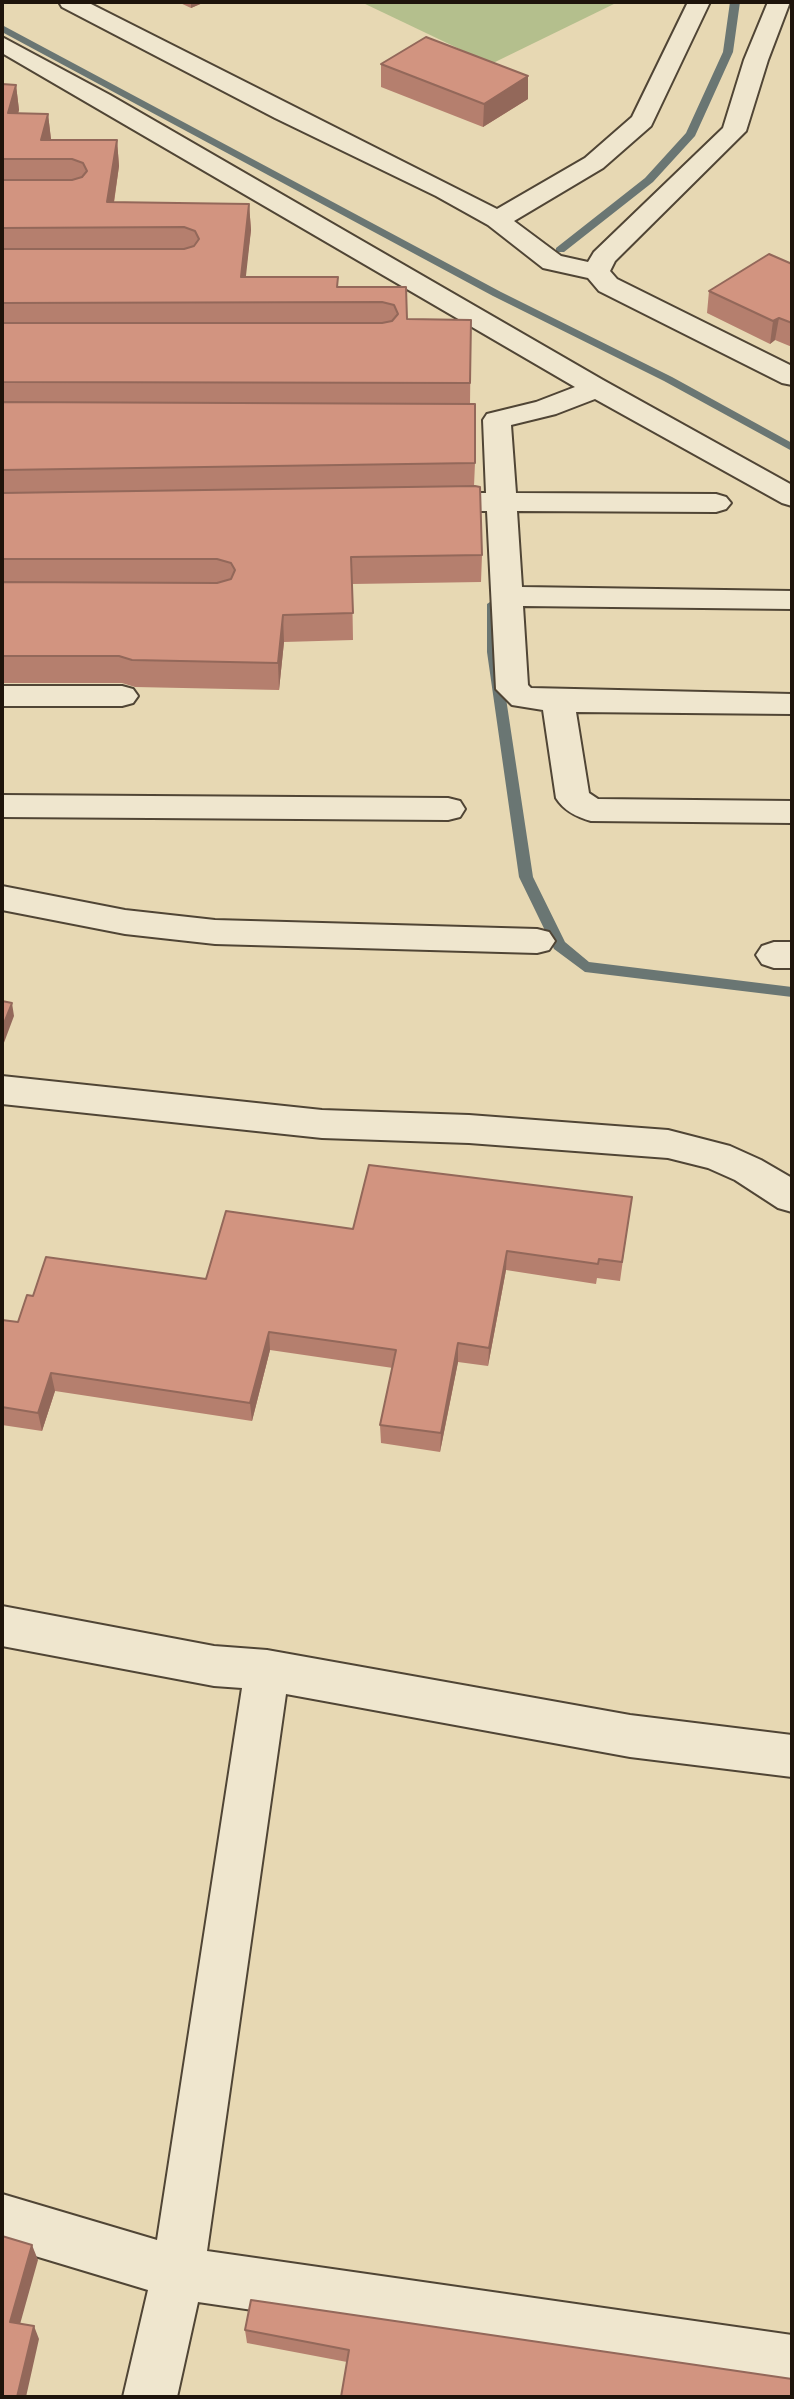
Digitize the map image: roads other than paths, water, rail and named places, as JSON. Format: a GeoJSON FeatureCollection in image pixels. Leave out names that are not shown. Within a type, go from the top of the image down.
{"type":"FeatureCollection","features":[{"type":"Feature","properties":{"kind":"street"},"geometry":{"type":"LineString","coordinates":[[70,2],[497,220],[552,261],[597,272],[608,285],[792,377]]}},
{"type":"Feature","properties":{"kind":"street"},"geometry":{"type":"LineString","coordinates":[[497,220],[594,163],[642,121],[699,2]]}},
{"type":"Feature","properties":{"kind":"street"},"geometry":{"type":"LineString","coordinates":[[597,272],[603,258],[734,131],[756,60],[779,2]]}},
{"type":"Feature","properties":{"kind":"street"},"geometry":{"type":"LineString","coordinates":[[2,44],[122,111],[596,389],[792,498]]}},
{"type":"Feature","properties":{"kind":"street"},"geometry":{"type":"LineString","coordinates":[[596,389],[546,408],[484,419],[500,501],[512,689],[523,698],[558,701],[792,704]]}},
{"type":"Feature","properties":{"kind":"street"},"geometry":{"type":"LineString","coordinates":[[403,502],[716,503]]}},
{"type":"Feature","properties":{"kind":"street"},"geometry":{"type":"LineString","coordinates":[[506,596],[792,600]]}},
{"type":"Feature","properties":{"kind":"street"},"geometry":{"type":"LineString","coordinates":[[2,696],[122,696]]}},
{"type":"Feature","properties":{"kind":"street"},"geometry":{"type":"LineString","coordinates":[[558,701],[573,798],[591,810],[792,812]]}},
{"type":"Feature","properties":{"kind":"street"},"geometry":{"type":"LineString","coordinates":[[2,806],[448,809]]}},
{"type":"Feature","properties":{"kind":"street"},"geometry":{"type":"LineString","coordinates":[[2,898],[125,922],[215,933],[537,941]]}},
{"type":"Feature","properties":{"kind":"street"},"geometry":{"type":"LineString","coordinates":[[2,1090],[322,1124],[469,1129],[668,1144],[717,1156],[748,1170],[792,1197]]}},
{"type":"Feature","properties":{"kind":"street"},"geometry":{"type":"LineString","coordinates":[[2,1626],[214,1666],[267,1670],[631,1736],[792,1756]]}},
{"type":"Feature","properties":{"kind":"street"},"geometry":{"type":"LineString","coordinates":[[150,2397],[178,2273],[267,1670]]}},
{"type":"Feature","properties":{"kind":"street"},"geometry":{"type":"LineString","coordinates":[[2,2220],[178,2273],[792,2362]]}},
{"type":"Feature","properties":{"kind":"waterway"},"geometry":{"type":"LineString","coordinates":[[560,250],[649,180],[691,134],[728,52],[735,2]]}},
{"type":"Feature","properties":{"kind":"waterway"},"geometry":{"type":"LineString","coordinates":[[2,28],[497,294],[668,379],[792,448]]}},
{"type":"Feature","properties":{"kind":"waterway"},"geometry":{"type":"LineString","coordinates":[[493,604],[493,652],[526,877],[559,945],[585,967],[792,992]]}}]}
